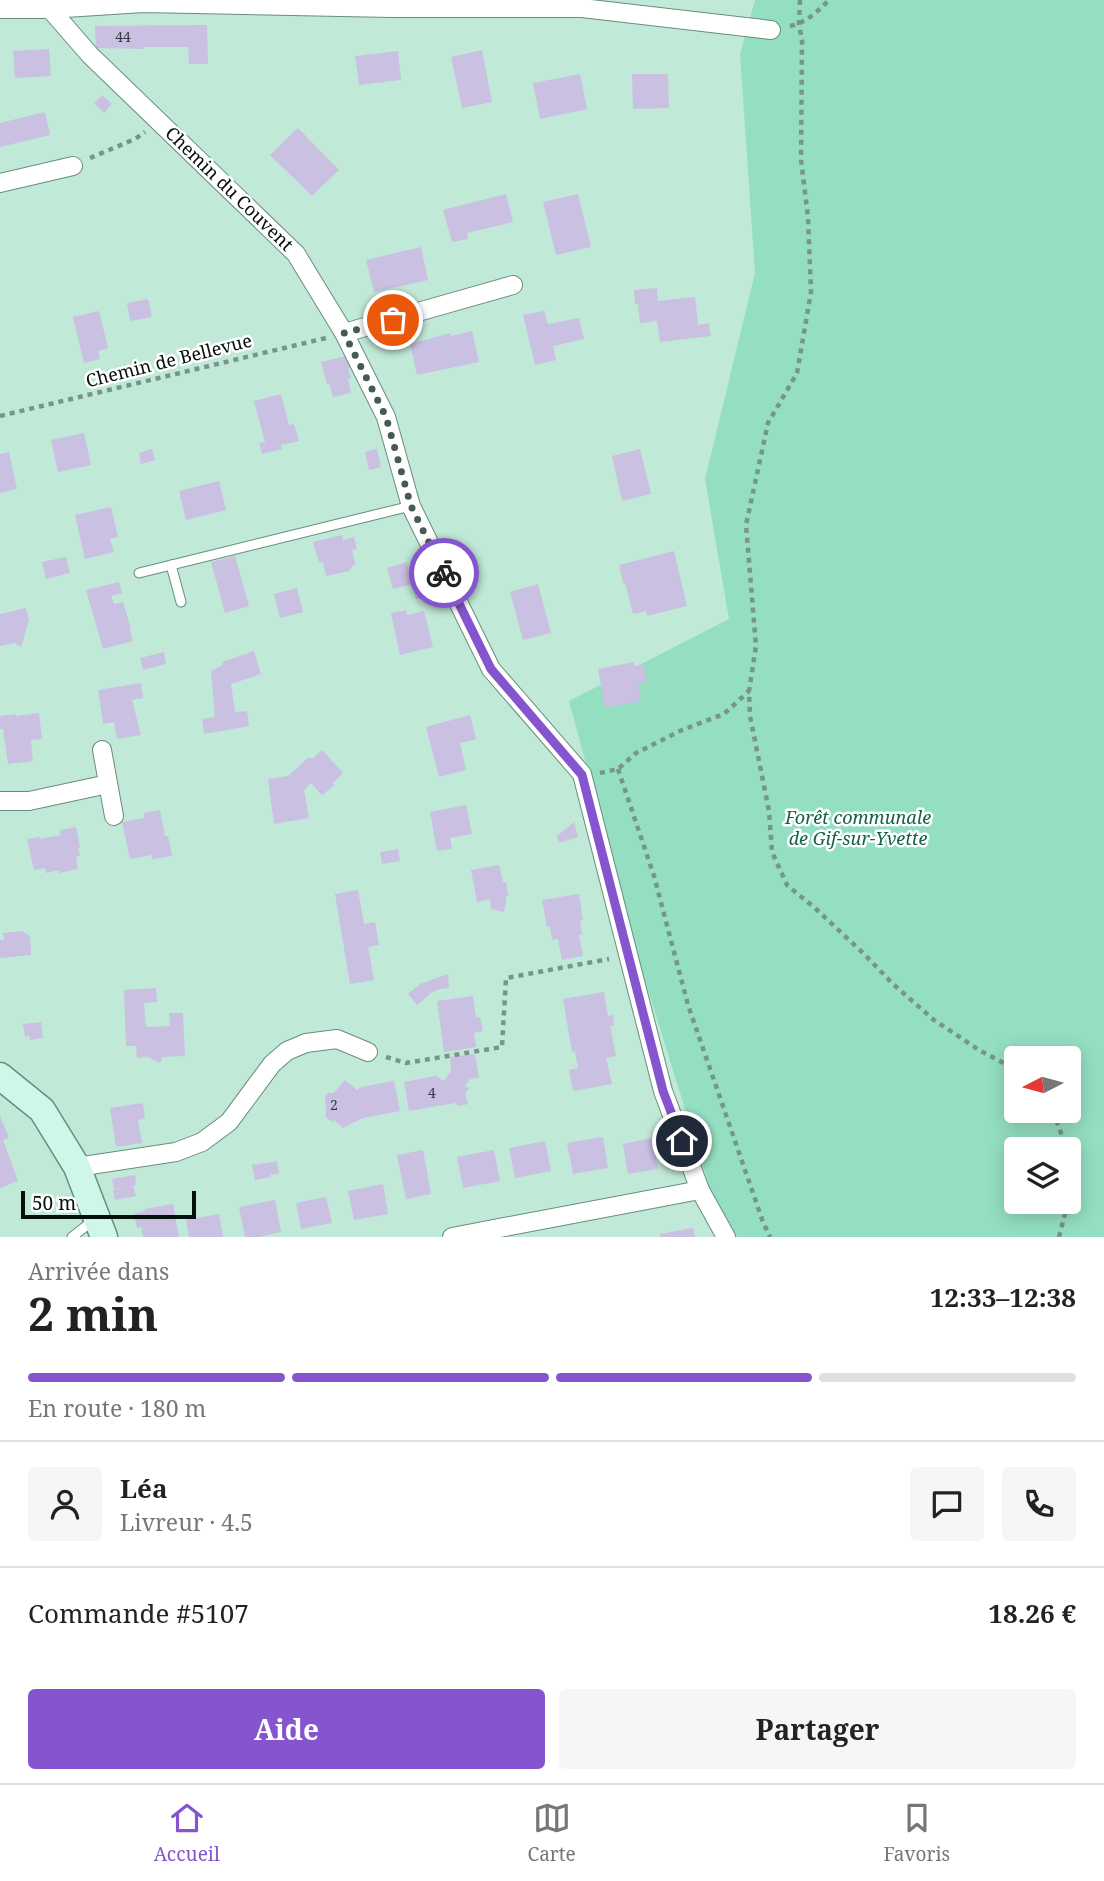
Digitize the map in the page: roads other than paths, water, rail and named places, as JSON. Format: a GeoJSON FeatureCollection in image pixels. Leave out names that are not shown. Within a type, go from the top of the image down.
{"type":"FeatureCollection","features":[{"type":"Feature","properties":{"kind":"street"},"geometry":{"type":"LineString","coordinates":[[0,9],[143,3],[391,8],[582,8],[771,30]]}},
{"type":"Feature","properties":{"kind":"street","name":"Chemin du Couvent"},"geometry":{"type":"LineString","coordinates":[[50,9],[90,55],[296,254],[344,333],[386,417],[411,506],[491,669],[582,775],[663,1091],[700,1190],[726,1237]]}},
{"type":"Feature","properties":{"kind":"street"},"geometry":{"type":"LineString","coordinates":[[0,183],[73,166]]}},
{"type":"Feature","properties":{"kind":"street"},"geometry":{"type":"LineString","coordinates":[[344,333],[513,285]]}},
{"type":"Feature","properties":{"kind":"street"},"geometry":{"type":"LineString","coordinates":[[102,750],[114,816]]}},
{"type":"Feature","properties":{"kind":"street"},"geometry":{"type":"LineString","coordinates":[[0,801],[29,802],[108,785]]}},
{"type":"Feature","properties":{"kind":"street"},"geometry":{"type":"LineString","coordinates":[[77,1167],[176,1152],[202,1142],[229,1122],[272,1064],[287,1051],[306,1043],[337,1039],[368,1052]]}},
{"type":"Feature","properties":{"kind":"street"},"geometry":{"type":"LineString","coordinates":[[0,1076],[42,1111],[77,1167],[100,1227]]}},
{"type":"Feature","properties":{"kind":"street"},"geometry":{"type":"LineString","coordinates":[[452,1237],[700,1190]]}},
{"type":"Feature","properties":{"kind":"lane"},"geometry":{"type":"LineString","coordinates":[[139,573],[411,506]]}},
{"type":"Feature","properties":{"kind":"lane"},"geometry":{"type":"LineString","coordinates":[[171,565],[181,602]]}},
{"type":"Feature","properties":{"kind":"lane"},"geometry":{"type":"LineString","coordinates":[[72,1237],[100,1227]]}},
{"type":"Feature","properties":{"kind":"park label","name":"Forêt communale de Gif-sur-Yvette"},"geometry":{"type":"Point","coordinates":[858,828]}}]}
